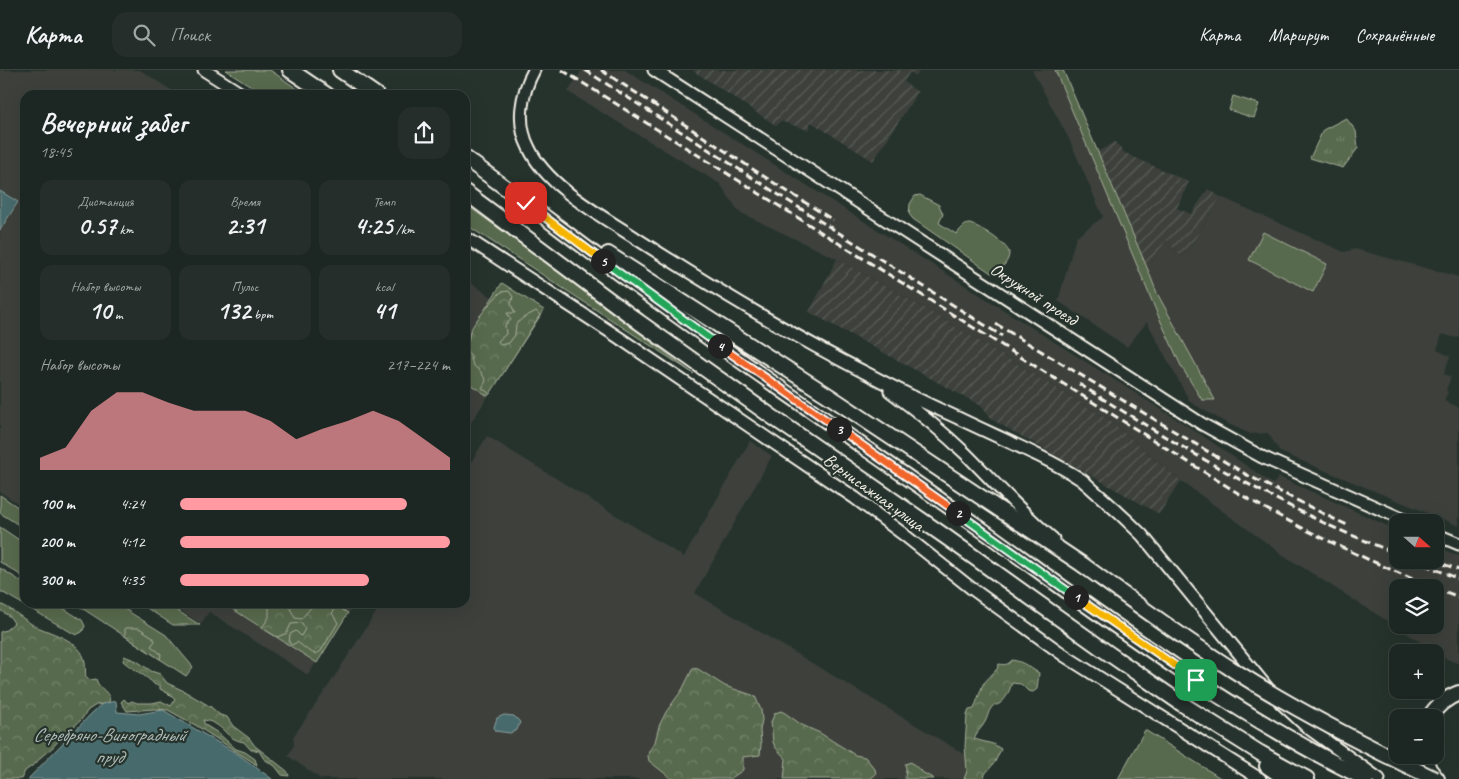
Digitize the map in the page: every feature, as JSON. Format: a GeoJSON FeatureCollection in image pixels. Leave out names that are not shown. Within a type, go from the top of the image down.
{"type":"FeatureCollection","features":[{"type":"Feature","properties":{"kind":"main road"},"geometry":{"type":"LineString","coordinates":[[290,70],[320,90]]}},
{"type":"Feature","properties":{"kind":"main road"},"geometry":{"type":"LineString","coordinates":[[340,70],[369,90]]}},
{"type":"Feature","properties":{"kind":"main road"},"geometry":{"type":"LineString","coordinates":[[470,162],[666,308],[1130,635],[1196,680],[1273,728],[1339,766],[1366,779]]}},
{"type":"Feature","properties":{"kind":"main road"},"geometry":{"type":"LineString","coordinates":[[470,196],[646,327],[1108,653],[1182,704],[1260,753],[1307,779]]}},
{"type":"Feature","properties":{"kind":"main road"},"geometry":{"type":"LineString","coordinates":[[526,203],[684,302],[1084,564],[1192,643],[1239,674],[1340,732],[1436,779]]}},
{"type":"Feature","properties":{"kind":"main road"},"geometry":{"type":"LineString","coordinates":[[1108,653],[1163,698],[1286,779]]}},
{"type":"Feature","properties":{"kind":"main road"},"geometry":{"type":"LineString","coordinates":[[1436,709],[1449,697],[1459,693]]}},
{"type":"Feature","properties":{"kind":"main road"},"geometry":{"type":"LineString","coordinates":[[1427,764],[1436,779]]}},
{"type":"Feature","properties":{"kind":"street"},"geometry":{"type":"LineString","coordinates":[[204,70],[235,90]]}},
{"type":"Feature","properties":{"kind":"street"},"geometry":{"type":"LineString","coordinates":[[534,70],[524,92],[521,122],[529,149],[553,180],[573,196],[686,270],[788,331],[865,373],[958,419],[1019,446],[1084,482],[1142,535],[1289,712],[1379,779]]}},
{"type":"Feature","properties":{"kind":"street","name":"Окружной проезд"},"geometry":{"type":"LineString","coordinates":[[654,70],[1202,424],[1262,457],[1390,514]]}},
{"type":"Feature","properties":{"kind":"street","name":"Вернисажная улица"},"geometry":{"type":"LineString","coordinates":[[470,240],[604,327],[855,498],[904,534],[970,588],[1065,656],[1260,779]]}},
{"type":"Feature","properties":{"kind":"street"},"geometry":{"type":"LineString","coordinates":[[865,373],[939,429],[1016,505],[1084,564]]}},
{"type":"Feature","properties":{"kind":"street"},"geometry":{"type":"LineString","coordinates":[[1444,538],[1459,544]]}},
{"type":"Feature","properties":{"kind":"shaded area"},"geometry":{"type":"Polygon","coordinates":[[[0,70],[140,70],[171,90],[20,90],[20,505],[0,492],[0,70]]]}},
{"type":"Feature","properties":{"kind":"shaded area"},"geometry":{"type":"Polygon","coordinates":[[[582,70],[625,70],[1203,436],[1273,484],[1279,477],[1389,526],[1389,569],[1444,569],[1444,550],[1459,556],[1459,664],[1444,657],[1444,644],[1423,644],[1408,634],[1444,634],[1444,579],[1389,579],[1389,622],[1283,555],[1181,481],[1109,420],[933,313],[837,259],[739,212],[720,184],[568,92],[582,70]]]}},
{"type":"Feature","properties":{"kind":"shaded area"},"geometry":{"type":"Polygon","coordinates":[[[692,70],[920,70],[916,76],[910,72],[904,82],[918,92],[873,161],[811,122],[808,130],[780,121],[777,126],[692,70]]]}},
{"type":"Feature","properties":{"kind":"shaded area"},"geometry":{"type":"Polygon","coordinates":[[[1032,70],[1063,70],[1148,269],[1166,240],[1181,257],[1187,252],[1221,197],[1344,252],[1355,249],[1459,277],[1459,336],[1456,338],[1442,334],[1437,350],[1450,356],[1444,374],[1451,377],[1444,401],[1459,407],[1459,526],[1444,520],[1444,514],[1430,514],[1280,452],[1268,433],[1251,434],[1228,424],[1190,402],[1147,322],[1127,347],[1058,301],[1076,237],[1103,217],[1070,141],[1032,70]]]}},
{"type":"Feature","properties":{"kind":"shaded area"},"geometry":{"type":"Polygon","coordinates":[[[1115,142],[1125,153],[1189,182],[1177,208],[1191,214],[1208,189],[1221,197],[1187,252],[1181,257],[1166,240],[1148,270],[1097,152],[1115,142]]]}},
{"type":"Feature","properties":{"kind":"shaded area"},"geometry":{"type":"Polygon","coordinates":[[[837,259],[933,313],[1109,420],[1181,481],[1159,514],[991,419],[983,407],[809,312],[837,259]]]}},
{"type":"Feature","properties":{"kind":"shaded area"},"geometry":{"type":"Polygon","coordinates":[[[470,282],[534,325],[470,424],[470,282]]]}},
{"type":"Feature","properties":{"kind":"shaded area"},"geometry":{"type":"Polygon","coordinates":[[[487,436],[684,557],[750,441],[772,456],[695,593],[986,767],[982,776],[987,779],[321,779],[288,756],[294,745],[293,737],[379,608],[470,608],[470,464],[487,436]]]}},
{"type":"Feature","properties":{"kind":"shaded area"},"geometry":{"type":"Polygon","coordinates":[[[176,608],[352,608],[308,675],[209,612],[201,624],[176,608]]]}},
{"type":"Feature","properties":{"kind":"green space"},"geometry":{"type":"Polygon","coordinates":[[[226,70],[270,70],[299,90],[257,90],[226,70]]]}},
{"type":"Feature","properties":{"kind":"green space"},"geometry":{"type":"Polygon","coordinates":[[[1055,70],[1063,70],[1157,293],[1215,400],[1202,400],[1181,366],[1055,70]]]}},
{"type":"Feature","properties":{"kind":"green space"},"geometry":{"type":"Polygon","coordinates":[[[1233,96],[1259,104],[1254,118],[1229,110],[1233,96]]]}},
{"type":"Feature","properties":{"kind":"green space"},"geometry":{"type":"Polygon","coordinates":[[[1346,118],[1356,131],[1358,148],[1343,168],[1310,158],[1323,130],[1346,118]]]}},
{"type":"Feature","properties":{"kind":"green space"},"geometry":{"type":"Polygon","coordinates":[[[920,195],[939,205],[943,214],[939,223],[956,234],[968,224],[978,227],[998,240],[1008,249],[1008,259],[1005,264],[996,273],[991,273],[913,219],[909,214],[910,204],[915,196],[920,195]]]}},
{"type":"Feature","properties":{"kind":"green space"},"geometry":{"type":"Polygon","coordinates":[[[470,208],[529,250],[694,374],[470,227],[470,208]]]}},
{"type":"Feature","properties":{"kind":"green space"},"geometry":{"type":"Polygon","coordinates":[[[1263,232],[1327,264],[1313,292],[1249,260],[1263,232]]]}},
{"type":"Feature","properties":{"kind":"green space"},"geometry":{"type":"Polygon","coordinates":[[[502,283],[544,310],[488,396],[470,384],[470,332],[502,283]]]}},
{"type":"Feature","properties":{"kind":"green space"},"geometry":{"type":"Polygon","coordinates":[[[509,291],[513,297],[511,304],[515,313],[507,313],[511,320],[505,325],[506,334],[498,341],[500,345],[509,343],[515,335],[516,324],[523,318],[536,311],[540,315],[490,394],[482,388],[486,381],[481,372],[473,365],[470,356],[470,332],[479,317],[501,292],[509,291]]]}},
{"type":"Feature","properties":{"kind":"green space"},"geometry":{"type":"Polygon","coordinates":[[[0,495],[20,509],[20,526],[0,513],[0,495]]]}},
{"type":"Feature","properties":{"kind":"green space"},"geometry":{"type":"Polygon","coordinates":[[[0,527],[20,541],[20,575],[0,562],[0,527]]]}},
{"type":"Feature","properties":{"kind":"green space"},"geometry":{"type":"Polygon","coordinates":[[[0,568],[20,581],[20,603],[0,591],[0,568]]]}},
{"type":"Feature","properties":{"kind":"green space"},"geometry":{"type":"Polygon","coordinates":[[[0,604],[33,625],[62,637],[76,646],[84,658],[86,678],[96,679],[109,696],[109,703],[96,705],[88,710],[81,720],[25,771],[21,779],[0,779],[0,632],[6,630],[14,623],[10,617],[0,610],[0,604]]]}},
{"type":"Feature","properties":{"kind":"green space"},"geometry":{"type":"Polygon","coordinates":[[[29,608],[63,608],[82,620],[85,626],[82,632],[76,635],[29,608]]]}},
{"type":"Feature","properties":{"kind":"green space"},"geometry":{"type":"Polygon","coordinates":[[[82,608],[123,608],[166,635],[193,667],[186,676],[82,608]]]}},
{"type":"Feature","properties":{"kind":"green space"},"geometry":{"type":"Polygon","coordinates":[[[147,608],[173,608],[200,625],[173,625],[147,608]]]}},
{"type":"Feature","properties":{"kind":"green space"},"geometry":{"type":"Polygon","coordinates":[[[231,608],[340,608],[348,613],[317,663],[231,608]]]}},
{"type":"Feature","properties":{"kind":"green space"},"geometry":{"type":"Polygon","coordinates":[[[269,608],[290,608],[295,618],[301,619],[311,608],[335,608],[336,609],[332,613],[338,623],[321,651],[316,654],[297,642],[292,645],[289,643],[290,634],[296,631],[301,636],[305,629],[302,623],[291,624],[287,633],[277,637],[262,628],[269,617],[269,608]]]}},
{"type":"Feature","properties":{"kind":"green space"},"geometry":{"type":"Polygon","coordinates":[[[125,628],[139,628],[153,637],[155,641],[151,646],[161,654],[160,659],[125,636],[125,628]]]}},
{"type":"Feature","properties":{"kind":"green space"},"geometry":{"type":"Polygon","coordinates":[[[124,656],[160,674],[167,683],[211,707],[220,715],[227,717],[233,726],[287,771],[289,776],[282,775],[275,766],[264,759],[259,751],[250,749],[244,742],[232,738],[216,724],[203,720],[205,725],[218,733],[236,749],[245,752],[255,759],[257,765],[197,726],[168,710],[127,711],[121,702],[124,699],[128,703],[132,701],[152,703],[161,701],[171,706],[175,700],[160,689],[160,685],[155,685],[123,661],[124,656]]]}},
{"type":"Feature","properties":{"kind":"green space"},"geometry":{"type":"Polygon","coordinates":[[[1012,660],[1023,663],[1039,673],[1037,689],[1033,692],[1028,691],[1021,684],[1012,683],[1004,700],[994,705],[974,739],[993,744],[1001,749],[995,762],[985,774],[984,779],[964,779],[967,771],[965,746],[969,710],[974,709],[983,684],[997,669],[999,664],[1006,664],[1012,660]]]}},
{"type":"Feature","properties":{"kind":"green space"},"geometry":{"type":"Polygon","coordinates":[[[693,668],[698,669],[725,686],[755,696],[761,710],[760,755],[743,757],[743,770],[730,779],[672,779],[649,761],[649,751],[655,742],[659,726],[666,712],[682,690],[693,668]]]}},
{"type":"Feature","properties":{"kind":"green space"},"geometry":{"type":"Polygon","coordinates":[[[781,711],[855,755],[865,757],[875,769],[876,774],[870,779],[784,779],[786,759],[775,747],[771,722],[775,713],[781,711]]]}},
{"type":"Feature","properties":{"kind":"green space"},"geometry":{"type":"Polygon","coordinates":[[[1145,730],[1222,779],[1118,779],[1145,730]]]}},
{"type":"Feature","properties":{"kind":"green space"},"geometry":{"type":"Polygon","coordinates":[[[911,762],[922,772],[934,779],[905,779],[905,764],[911,762]]]}},
{"type":"Feature","properties":{"kind":"water"},"geometry":{"type":"Polygon","coordinates":[[[0,191],[18,202],[0,230],[0,191]]]}},
{"type":"Feature","properties":{"kind":"water","name":"Серебряно-Виноградный пруд"},"geometry":{"type":"Polygon","coordinates":[[[116,701],[117,712],[139,714],[163,710],[239,755],[272,779],[28,779],[102,704],[116,701]]]}},
{"type":"Feature","properties":{"kind":"water"},"geometry":{"type":"Polygon","coordinates":[[[504,715],[514,716],[520,722],[517,730],[510,733],[495,731],[494,727],[497,718],[504,715]]]}},
{"type":"Feature","properties":{"kind":"railway"},"geometry":{"type":"LineString","coordinates":[[562,70],[1233,490],[1332,542],[1413,579]]}},
{"type":"Feature","properties":{"kind":"railway"},"geometry":{"type":"LineString","coordinates":[[585,70],[1002,336]]}},
{"type":"Feature","properties":{"kind":"railway"},"geometry":{"type":"LineString","coordinates":[[601,70],[833,220]]}},
{"type":"Feature","properties":{"kind":"railway"},"geometry":{"type":"LineString","coordinates":[[996,324],[1247,475],[1347,525]]}},
{"type":"Feature","properties":{"kind":"railway"},"geometry":{"type":"LineString","coordinates":[[1079,384],[1169,439],[1261,491],[1324,523],[1389,550]]}},
{"type":"Feature","properties":{"kind":"railway"},"geometry":{"type":"LineString","coordinates":[[1444,564],[1459,570]]}},
{"type":"Feature","properties":{"kind":"railway"},"geometry":{"type":"LineString","coordinates":[[1435,569],[1459,579]]}},
{"type":"Feature","properties":{"kind":"railway"},"geometry":{"type":"LineString","coordinates":[[1444,591],[1459,597]]}},
{"type":"Feature","properties":{"kind":"route"},"geometry":{"type":"LineString","coordinates":[[526,203],[659,302],[785,392],[1122,630],[1196,680]]}}]}
